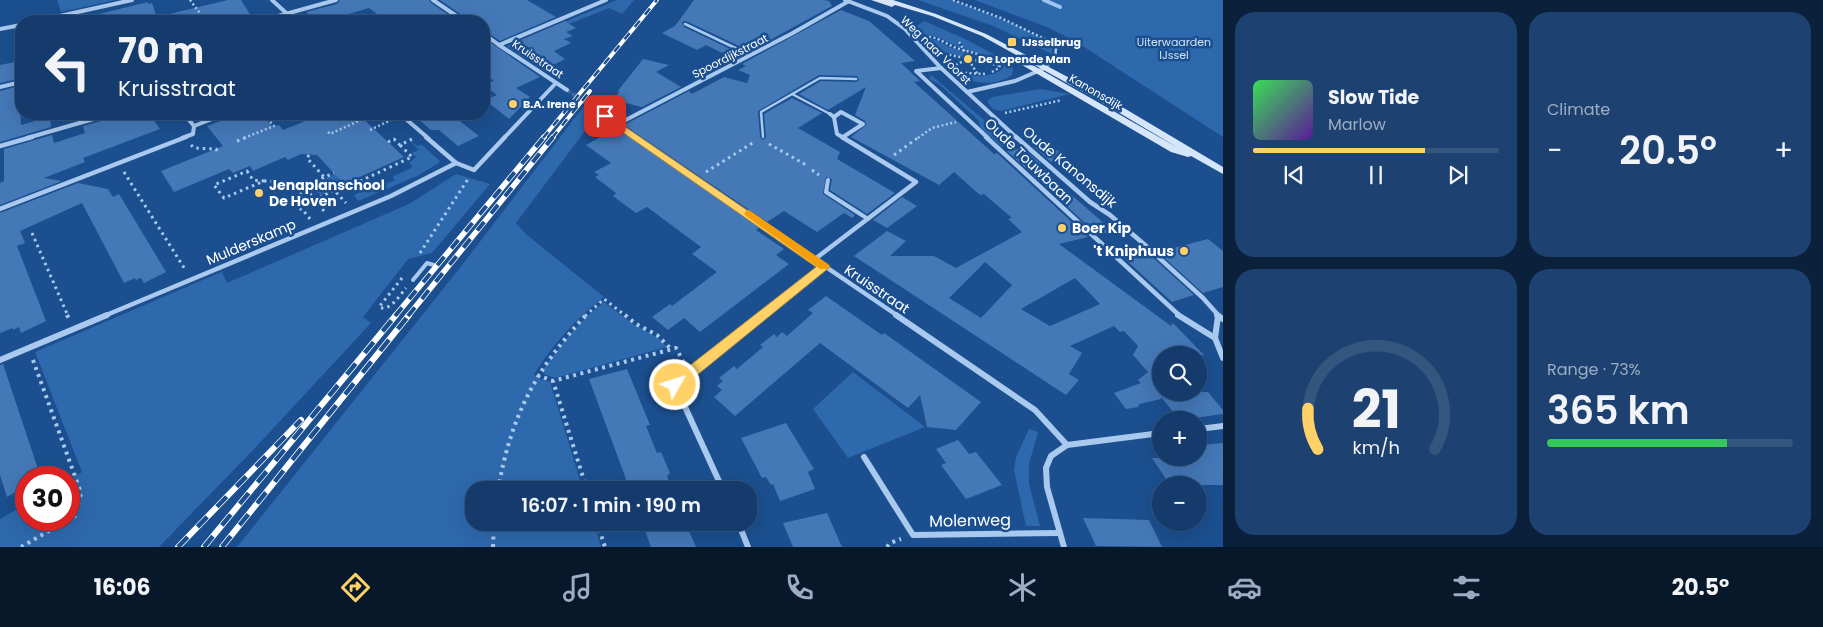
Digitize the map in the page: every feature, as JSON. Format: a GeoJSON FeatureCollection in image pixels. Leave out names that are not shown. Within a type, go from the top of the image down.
{"type":"FeatureCollection","features":[{"type":"Feature","properties":{"kind":"street"},"geometry":{"type":"LineString","coordinates":[[64,15],[132,0]]}},
{"type":"Feature","properties":{"kind":"street"},"geometry":{"type":"LineString","coordinates":[[272,0],[288,14]]}},
{"type":"Feature","properties":{"kind":"street"},"geometry":{"type":"LineString","coordinates":[[284,15],[336,0]]}},
{"type":"Feature","properties":{"kind":"street"},"geometry":{"type":"LineString","coordinates":[[433,0],[455,15]]}},
{"type":"Feature","properties":{"kind":"street","name":"Kruisstraat"},"geometry":{"type":"LineString","coordinates":[[499,45],[606,0]]}},
{"type":"Feature","properties":{"kind":"street","name":"Weg naar Voorst"},"geometry":{"type":"LineString","coordinates":[[847,0],[872,9],[898,23],[967,92],[1015,82],[1041,70]]}},
{"type":"Feature","properties":{"kind":"street","name":"Spoordijkstraat"},"geometry":{"type":"LineString","coordinates":[[618,124],[750,55],[847,0]]}},
{"type":"Feature","properties":{"kind":"street","name":"Kanonsdijk"},"geometry":{"type":"LineString","coordinates":[[874,0],[930,18],[959,30],[1041,70],[1180,144],[1196,156],[1223,171]]}},
{"type":"Feature","properties":{"kind":"street","name":"Kanonsdijk"},"geometry":{"type":"LineString","coordinates":[[887,0],[934,14],[984,35],[1078,95],[1174,150],[1196,156]]}},
{"type":"Feature","properties":{"kind":"street"},"geometry":{"type":"LineString","coordinates":[[0,30],[15,26]]}},
{"type":"Feature","properties":{"kind":"street","name":"Kruisstraat"},"geometry":{"type":"LineString","coordinates":[[490,38],[567,90]]}},
{"type":"Feature","properties":{"kind":"street","name":"Oude Touwbaan"},"geometry":{"type":"LineString","coordinates":[[941,68],[916,72],[969,119],[1174,312],[1215,338]]}},
{"type":"Feature","properties":{"kind":"street"},"geometry":{"type":"LineString","coordinates":[[0,87],[15,83]]}},
{"type":"Feature","properties":{"kind":"street"},"geometry":{"type":"LineString","coordinates":[[407,120],[456,163],[474,170],[556,83]]}},
{"type":"Feature","properties":{"kind":"street","name":"Oude Kanonsdijk"},"geometry":{"type":"LineString","coordinates":[[967,92],[1090,202],[1110,215],[1145,245],[1203,298],[1220,318]]}},
{"type":"Feature","properties":{"kind":"street","name":"Kruisstraat"},"geometry":{"type":"LineString","coordinates":[[593,108],[1035,410],[1067,445]]}},
{"type":"Feature","properties":{"kind":"street"},"geometry":{"type":"LineString","coordinates":[[815,259],[916,182],[837,134],[832,115],[841,112],[863,124],[843,137]]}},
{"type":"Feature","properties":{"kind":"street"},"geometry":{"type":"LineString","coordinates":[[0,146],[91,120]]}},
{"type":"Feature","properties":{"kind":"street"},"geometry":{"type":"LineString","coordinates":[[0,209],[193,134],[194,126],[189,120]]}},
{"type":"Feature","properties":{"kind":"street"},"geometry":{"type":"LineString","coordinates":[[194,126],[210,120]]}},
{"type":"Feature","properties":{"kind":"street","name":"Mulderskamp"},"geometry":{"type":"LineString","coordinates":[[0,360],[407,189],[456,163]]}},
{"type":"Feature","properties":{"kind":"street"},"geometry":{"type":"LineString","coordinates":[[719,481],[675,385],[824,267]]}},
{"type":"Feature","properties":{"kind":"street"},"geometry":{"type":"LineString","coordinates":[[1220,318],[1215,338],[1223,358]]}},
{"type":"Feature","properties":{"kind":"street"},"geometry":{"type":"LineString","coordinates":[[1207,428],[1223,426]]}},
{"type":"Feature","properties":{"kind":"street"},"geometry":{"type":"LineString","coordinates":[[1064,547],[1047,487],[1046,468],[1051,456],[1067,445],[1152,434]]}},
{"type":"Feature","properties":{"kind":"street","name":"Molenweg"},"geometry":{"type":"LineString","coordinates":[[864,457],[914,534],[1059,533]]}},
{"type":"Feature","properties":{"kind":"street"},"geometry":{"type":"LineString","coordinates":[[742,531],[748,547]]}},
{"type":"Feature","properties":{"kind":"lane"},"geometry":{"type":"LineString","coordinates":[[685,24],[750,55]]}},
{"type":"Feature","properties":{"kind":"lane"},"geometry":{"type":"LineString","coordinates":[[1041,70],[1055,59],[1056,48]]}},
{"type":"Feature","properties":{"kind":"lane"},"geometry":{"type":"LineString","coordinates":[[762,138],[761,112],[820,78],[856,79]]}},
{"type":"Feature","properties":{"kind":"lane"},"geometry":{"type":"LineString","coordinates":[[792,94],[832,115]]}},
{"type":"Feature","properties":{"kind":"lane"},"geometry":{"type":"LineString","coordinates":[[828,180],[826,192],[868,218]]}},
{"type":"Feature","properties":{"kind":"lane"},"geometry":{"type":"LineString","coordinates":[[413,280],[427,262],[437,266]]}},
{"type":"Feature","properties":{"kind":"path"},"geometry":{"type":"LineString","coordinates":[[190,0],[201,15]]}},
{"type":"Feature","properties":{"kind":"path"},"geometry":{"type":"LineString","coordinates":[[953,0],[1021,27],[1048,40],[1056,48]]}},
{"type":"Feature","properties":{"kind":"path"},"geometry":{"type":"LineString","coordinates":[[926,37],[936,38],[952,47],[987,58],[1003,61],[1013,57]]}},
{"type":"Feature","properties":{"kind":"path"},"geometry":{"type":"LineString","coordinates":[[959,42],[977,75]]}},
{"type":"Feature","properties":{"kind":"path"},"geometry":{"type":"LineString","coordinates":[[951,68],[977,54]]}},
{"type":"Feature","properties":{"kind":"path"},"geometry":{"type":"LineString","coordinates":[[986,62],[987,58]]}},
{"type":"Feature","properties":{"kind":"path"},"geometry":{"type":"LineString","coordinates":[[969,59],[1001,66]]}},
{"type":"Feature","properties":{"kind":"path"},"geometry":{"type":"LineString","coordinates":[[959,72],[977,75],[994,72],[1001,66],[1003,61]]}},
{"type":"Feature","properties":{"kind":"path"},"geometry":{"type":"LineString","coordinates":[[992,116],[1052,103],[1078,95]]}},
{"type":"Feature","properties":{"kind":"path"},"geometry":{"type":"LineString","coordinates":[[882,163],[932,128],[969,119]]}},
{"type":"Feature","properties":{"kind":"path"},"geometry":{"type":"LineString","coordinates":[[237,141],[274,126],[268,120]]}},
{"type":"Feature","properties":{"kind":"path"},"geometry":{"type":"LineString","coordinates":[[328,132],[330,134],[363,120]]}},
{"type":"Feature","properties":{"kind":"path"},"geometry":{"type":"LineString","coordinates":[[370,130],[391,120]]}},
{"type":"Feature","properties":{"kind":"path"},"geometry":{"type":"LineString","coordinates":[[696,178],[762,138],[808,166]]}},
{"type":"Feature","properties":{"kind":"path"},"geometry":{"type":"LineString","coordinates":[[400,145],[412,139]]}},
{"type":"Feature","properties":{"kind":"path"},"geometry":{"type":"LineString","coordinates":[[355,179],[358,182],[412,157],[394,140],[388,142]]}},
{"type":"Feature","properties":{"kind":"path"},"geometry":{"type":"LineString","coordinates":[[188,141],[194,148],[216,149],[219,154]]}},
{"type":"Feature","properties":{"kind":"path"},"geometry":{"type":"LineString","coordinates":[[309,155],[307,158],[324,177]]}},
{"type":"Feature","properties":{"kind":"path"},"geometry":{"type":"LineString","coordinates":[[119,163],[191,280]]}},
{"type":"Feature","properties":{"kind":"path"},"geometry":{"type":"LineString","coordinates":[[388,164],[392,167]]}},
{"type":"Feature","properties":{"kind":"path"},"geometry":{"type":"LineString","coordinates":[[265,180],[224,198],[214,185],[246,171],[254,180],[265,180],[311,183],[334,173]]}},
{"type":"Feature","properties":{"kind":"path"},"geometry":{"type":"LineString","coordinates":[[373,171],[376,174]]}},
{"type":"Feature","properties":{"kind":"path"},"geometry":{"type":"LineString","coordinates":[[311,183],[307,190],[300,193],[297,209],[302,209],[316,227]]}},
{"type":"Feature","properties":{"kind":"path"},"geometry":{"type":"LineString","coordinates":[[307,190],[332,221]]}},
{"type":"Feature","properties":{"kind":"path"},"geometry":{"type":"LineString","coordinates":[[315,200],[334,190],[350,207]]}},
{"type":"Feature","properties":{"kind":"path"},"geometry":{"type":"LineString","coordinates":[[32,233],[69,319]]}},
{"type":"Feature","properties":{"kind":"path"},"geometry":{"type":"LineString","coordinates":[[500,481],[509,438],[523,400],[537,375],[564,339],[604,299],[636,324],[657,335],[671,349]]}},
{"type":"Feature","properties":{"kind":"path"},"geometry":{"type":"LineString","coordinates":[[537,375],[553,381],[676,348],[689,374]]}},
{"type":"Feature","properties":{"kind":"path"},"geometry":{"type":"LineString","coordinates":[[24,361],[32,357],[72,466]]}},
{"type":"Feature","properties":{"kind":"path"},"geometry":{"type":"LineString","coordinates":[[553,381],[584,481]]}},
{"type":"Feature","properties":{"kind":"path"},"geometry":{"type":"LineString","coordinates":[[22,547],[49,531]]}},
{"type":"Feature","properties":{"kind":"path"},"geometry":{"type":"LineString","coordinates":[[493,547],[494,531]]}},
{"type":"Feature","properties":{"kind":"path"},"geometry":{"type":"LineString","coordinates":[[600,531],[605,547]]}},
{"type":"Feature","properties":{"kind":"green space"},"geometry":{"type":"Polygon","coordinates":[[[57,0],[116,0],[61,12],[57,0]]]}},
{"type":"Feature","properties":{"kind":"green space"},"geometry":{"type":"Polygon","coordinates":[[[617,0],[634,0],[622,14],[609,8],[562,27],[557,25],[617,0]]]}},
{"type":"Feature","properties":{"kind":"green space"},"geometry":{"type":"Polygon","coordinates":[[[918,0],[952,0],[1014,24],[1052,44],[1052,54],[993,26],[918,0]]]}},
{"type":"Feature","properties":{"kind":"green space","name":"Uiterwaarden IJssel"},"geometry":{"type":"Polygon","coordinates":[[[975,0],[1223,0],[1223,137],[1078,43],[1049,28],[975,0]]]}},
{"type":"Feature","properties":{"kind":"green space"},"geometry":{"type":"Polygon","coordinates":[[[924,21],[963,38],[1003,59],[988,57],[965,49],[960,42],[957,42],[961,48],[935,36],[922,35],[914,28],[924,21]]]}},
{"type":"Feature","properties":{"kind":"green space"},"geometry":{"type":"Polygon","coordinates":[[[925,38],[930,38],[963,51],[966,57],[937,51],[925,38]]]}},
{"type":"Feature","properties":{"kind":"green space"},"geometry":{"type":"Polygon","coordinates":[[[1007,62],[1013,68],[1012,75],[996,82],[987,83],[962,77],[948,67],[967,75],[982,76],[1001,70],[1007,62]]]}},
{"type":"Feature","properties":{"kind":"green space"},"geometry":{"type":"Polygon","coordinates":[[[931,75],[1010,142],[1007,143],[1009,145],[1002,147],[980,127],[979,121],[939,84],[929,79],[931,75]]]}},
{"type":"Feature","properties":{"kind":"green space"},"geometry":{"type":"Polygon","coordinates":[[[1041,89],[1070,94],[1001,111],[993,109],[988,103],[988,100],[992,97],[1041,89]]]}},
{"type":"Feature","properties":{"kind":"green space"},"geometry":{"type":"Polygon","coordinates":[[[584,106],[597,115],[516,223],[527,235],[604,297],[566,332],[534,374],[539,379],[550,382],[580,481],[465,481],[465,531],[596,531],[601,547],[237,547],[459,269],[584,106]]]}},
{"type":"Feature","properties":{"kind":"green space"},"geometry":{"type":"Polygon","coordinates":[[[410,141],[417,146],[422,145],[440,161],[439,163],[417,176],[358,201],[354,195],[376,185],[379,187],[395,180],[392,177],[413,167],[409,163],[416,157],[412,153],[419,150],[410,141]]]}},
{"type":"Feature","properties":{"kind":"green space"},"geometry":{"type":"Polygon","coordinates":[[[335,174],[344,184],[321,195],[312,189],[319,181],[335,174]]]}},
{"type":"Feature","properties":{"kind":"green space"},"geometry":{"type":"Polygon","coordinates":[[[456,174],[490,184],[432,253],[408,259],[363,317],[371,323],[255,448],[159,547],[0,547],[0,519],[15,510],[15,531],[80,531],[80,473],[82,472],[35,352],[219,273],[222,272],[227,283],[409,204],[456,174]]]}},
{"type":"Feature","properties":{"kind":"green space"},"geometry":{"type":"Polygon","coordinates":[[[604,302],[633,324],[658,338],[667,347],[555,378],[544,374],[542,371],[578,325],[604,302]]]}},
{"type":"Feature","properties":{"kind":"green space"},"geometry":{"type":"Polygon","coordinates":[[[853,372],[925,427],[848,458],[813,409],[853,372]]]}},
{"type":"Feature","properties":{"kind":"green space"},"geometry":{"type":"Polygon","coordinates":[[[1029,429],[1038,432],[1029,464],[1029,484],[1040,526],[1026,526],[1014,470],[1016,457],[1029,429]]]}},
{"type":"Feature","properties":{"kind":"building"},"geometry":{"type":"Polygon","coordinates":[[[228,0],[241,0],[250,15],[165,15],[228,0]]]}},
{"type":"Feature","properties":{"kind":"building"},"geometry":{"type":"Polygon","coordinates":[[[340,0],[429,0],[449,15],[378,15],[369,8],[345,15],[310,15],[306,12],[337,4],[340,0]]]}},
{"type":"Feature","properties":{"kind":"building"},"geometry":{"type":"Polygon","coordinates":[[[440,0],[527,0],[556,17],[500,41],[490,34],[490,15],[462,15],[440,0]]]}},
{"type":"Feature","properties":{"kind":"building"},"geometry":{"type":"Polygon","coordinates":[[[694,0],[824,0],[829,1],[832,6],[750,51],[686,21],[682,22],[684,27],[743,55],[734,59],[706,45],[697,50],[662,33],[675,26],[694,0]]]}},
{"type":"Feature","properties":{"kind":"building"},"geometry":{"type":"Polygon","coordinates":[[[148,2],[148,4],[152,3],[156,15],[99,15],[148,2]]]}},
{"type":"Feature","properties":{"kind":"building"},"geometry":{"type":"Polygon","coordinates":[[[841,10],[869,21],[915,61],[901,63],[920,81],[914,82],[994,154],[997,153],[1088,237],[1059,244],[1171,326],[1173,323],[1195,346],[1152,346],[1152,401],[1139,404],[1138,407],[1126,409],[1114,393],[1141,383],[1138,380],[1148,372],[1133,355],[1138,346],[1124,331],[1120,332],[1114,326],[1070,346],[1082,353],[1069,374],[1079,380],[1066,395],[854,256],[887,231],[906,241],[890,256],[934,256],[956,268],[1022,232],[1008,219],[1012,218],[984,194],[980,195],[954,172],[939,185],[851,137],[866,125],[865,121],[855,115],[866,87],[828,110],[799,94],[821,81],[856,82],[859,80],[857,76],[819,75],[758,111],[760,137],[763,140],[766,137],[764,114],[792,98],[822,113],[798,128],[840,152],[837,159],[895,193],[867,214],[830,190],[832,179],[826,177],[823,194],[855,215],[852,218],[844,213],[817,232],[784,211],[767,222],[624,125],[689,91],[692,94],[724,77],[747,83],[750,75],[738,70],[746,66],[742,64],[841,10]],[[985,262],[949,298],[981,318],[1012,285],[985,262]],[[1075,278],[1021,309],[1050,326],[1100,304],[1075,278]]]}},
{"type":"Feature","properties":{"kind":"building"},"geometry":{"type":"Polygon","coordinates":[[[565,21],[576,28],[566,32],[573,36],[564,39],[571,43],[554,51],[565,59],[543,70],[507,46],[565,21]]]}},
{"type":"Feature","properties":{"kind":"building"},"geometry":{"type":"Polygon","coordinates":[[[490,42],[540,77],[516,88],[530,97],[509,119],[490,104],[490,98],[497,95],[490,90],[490,83],[494,81],[490,77],[490,42]]]}},
{"type":"Feature","properties":{"kind":"building"},"geometry":{"type":"Polygon","coordinates":[[[643,59],[669,65],[656,72],[681,87],[642,107],[613,100],[620,91],[617,92],[643,59]]]}},
{"type":"Feature","properties":{"kind":"building"},"geometry":{"type":"Polygon","coordinates":[[[15,62],[15,80],[0,83],[0,65],[15,62]]]}},
{"type":"Feature","properties":{"kind":"building"},"geometry":{"type":"Polygon","coordinates":[[[15,87],[15,120],[21,120],[21,125],[39,120],[50,120],[51,127],[0,142],[0,91],[15,87]]]}},
{"type":"Feature","properties":{"kind":"building"},"geometry":{"type":"Polygon","coordinates":[[[105,120],[153,120],[160,129],[83,158],[85,162],[44,178],[62,181],[0,205],[0,183],[4,181],[4,149],[52,135],[54,143],[85,133],[83,126],[105,120]]]}},
{"type":"Feature","properties":{"kind":"building"},"geometry":{"type":"Polygon","coordinates":[[[224,120],[267,120],[273,127],[279,125],[283,130],[308,120],[364,120],[404,157],[344,184],[317,155],[301,154],[288,160],[285,157],[253,171],[250,166],[233,173],[229,169],[174,192],[161,171],[223,146],[207,126],[224,120]]]}},
{"type":"Feature","properties":{"kind":"building"},"geometry":{"type":"Polygon","coordinates":[[[419,120],[459,120],[479,136],[458,146],[439,130],[431,130],[419,120]]]}},
{"type":"Feature","properties":{"kind":"building"},"geometry":{"type":"Polygon","coordinates":[[[616,128],[760,227],[756,230],[784,249],[776,255],[789,264],[700,332],[684,318],[668,330],[652,317],[670,304],[672,306],[717,272],[692,254],[701,247],[647,207],[636,213],[613,196],[616,193],[595,177],[599,175],[594,172],[611,163],[586,145],[616,128]]]}},
{"type":"Feature","properties":{"kind":"building"},"geometry":{"type":"Polygon","coordinates":[[[1049,143],[1067,159],[1051,162],[1033,146],[1049,143]]]}},
{"type":"Feature","properties":{"kind":"building"},"geometry":{"type":"Polygon","coordinates":[[[1023,148],[1041,164],[1037,165],[1113,231],[1098,235],[1007,151],[1023,148]]]}},
{"type":"Feature","properties":{"kind":"building"},"geometry":{"type":"Polygon","coordinates":[[[78,183],[108,189],[113,197],[119,194],[166,272],[144,283],[141,278],[136,280],[135,278],[124,283],[82,203],[20,231],[25,243],[17,246],[46,321],[21,333],[19,327],[0,333],[0,213],[78,183]]]}},
{"type":"Feature","properties":{"kind":"building"},"geometry":{"type":"Polygon","coordinates":[[[902,197],[917,206],[887,228],[873,220],[902,197]]]}},
{"type":"Feature","properties":{"kind":"building"},"geometry":{"type":"Polygon","coordinates":[[[1208,239],[1223,251],[1223,287],[1203,293],[1158,252],[1208,239]]]}},
{"type":"Feature","properties":{"kind":"building"},"geometry":{"type":"Polygon","coordinates":[[[1149,254],[1194,295],[1172,302],[1126,260],[1149,254]]]}},
{"type":"Feature","properties":{"kind":"building"},"geometry":{"type":"Polygon","coordinates":[[[826,296],[882,335],[884,333],[981,402],[956,430],[927,427],[920,395],[908,408],[820,343],[735,416],[714,397],[722,390],[717,386],[723,381],[719,378],[734,366],[737,369],[763,347],[760,345],[774,334],[777,337],[782,332],[787,336],[813,313],[808,310],[826,296]]]}},
{"type":"Feature","properties":{"kind":"building"},"geometry":{"type":"Polygon","coordinates":[[[3,364],[37,466],[15,466],[15,492],[7,497],[0,475],[0,365],[3,364]]]}},
{"type":"Feature","properties":{"kind":"building"},"geometry":{"type":"Polygon","coordinates":[[[627,369],[650,425],[646,426],[657,453],[661,452],[670,473],[667,476],[669,481],[627,481],[589,379],[627,369]]]}},
{"type":"Feature","properties":{"kind":"building"},"geometry":{"type":"Polygon","coordinates":[[[1208,392],[1223,410],[1223,414],[1207,416],[1207,411],[1173,411],[1164,401],[1207,401],[1208,392]]]}},
{"type":"Feature","properties":{"kind":"building"},"geometry":{"type":"Polygon","coordinates":[[[786,423],[814,469],[808,472],[815,489],[780,501],[773,484],[771,485],[766,477],[762,478],[741,438],[786,423]]]}},
{"type":"Feature","properties":{"kind":"building"},"geometry":{"type":"Polygon","coordinates":[[[958,440],[969,454],[976,452],[1002,485],[966,499],[941,465],[946,463],[936,449],[958,440]]]}},
{"type":"Feature","properties":{"kind":"building"},"geometry":{"type":"Polygon","coordinates":[[[1223,443],[1223,485],[1207,485],[1207,476],[1164,476],[1157,466],[1207,466],[1207,444],[1223,443]]]}},
{"type":"Feature","properties":{"kind":"building"},"geometry":{"type":"Polygon","coordinates":[[[827,513],[842,547],[793,547],[783,523],[827,513]]]}},
{"type":"Feature","properties":{"kind":"building"},"geometry":{"type":"Polygon","coordinates":[[[1083,518],[1149,520],[1152,531],[1154,531],[1162,547],[1096,546],[1083,518]]]}},
{"type":"Feature","properties":{"kind":"building"},"geometry":{"type":"Polygon","coordinates":[[[645,531],[689,531],[696,547],[651,547],[645,531]]]}},
{"type":"Feature","properties":{"kind":"waterway"},"geometry":{"type":"LineString","coordinates":[[1044,0],[1060,7]]}},
{"type":"Feature","properties":{"kind":"tunnel"},"geometry":{"type":"LineString","coordinates":[[567,90],[593,108]]}},
{"type":"Feature","properties":{"kind":"railway"},"geometry":{"type":"LineString","coordinates":[[543,138],[657,0]]}},
{"type":"Feature","properties":{"kind":"railway"},"geometry":{"type":"LineString","coordinates":[[552,138],[590,91]]}},
{"type":"Feature","properties":{"kind":"railway"},"geometry":{"type":"LineString","coordinates":[[395,316],[544,137]]}},
{"type":"Feature","properties":{"kind":"railway"},"geometry":{"type":"LineString","coordinates":[[408,316],[553,137]]}},
{"type":"Feature","properties":{"kind":"railway"},"geometry":{"type":"LineString","coordinates":[[204,547],[396,315]]}},
{"type":"Feature","properties":{"kind":"railway"},"geometry":{"type":"LineString","coordinates":[[222,547],[409,315]]}},
{"type":"Feature","properties":{"kind":"railway"},"geometry":{"type":"LineString","coordinates":[[178,547],[301,420]]}},
{"type":"Feature","properties":{"kind":"slow traffic"},"geometry":{"type":"LineString","coordinates":[[749,214],[824,266]]}},
{"type":"Feature","properties":{"kind":"place","name":"IJsselbrug"},"geometry":{"type":"Point","coordinates":[1012,42]}},
{"type":"Feature","properties":{"kind":"place","name":"De Lopende Man"},"geometry":{"type":"Point","coordinates":[968,59]}},
{"type":"Feature","properties":{"kind":"place","name":"B.A. Irene"},"geometry":{"type":"Point","coordinates":[513,104]}},
{"type":"Feature","properties":{"kind":"place","name":"Jenaplanschool De Hoven"},"geometry":{"type":"Point","coordinates":[259,193]}},
{"type":"Feature","properties":{"kind":"place","name":"Boer Kip"},"geometry":{"type":"Point","coordinates":[1062,228]}},
{"type":"Feature","properties":{"kind":"place","name":"'t Kniphuus"},"geometry":{"type":"Point","coordinates":[1184,251]}},
{"type":"Feature","properties":{"kind":"route"},"geometry":{"type":"LineString","coordinates":[[605,116],[824,267],[675,385]]}}]}
